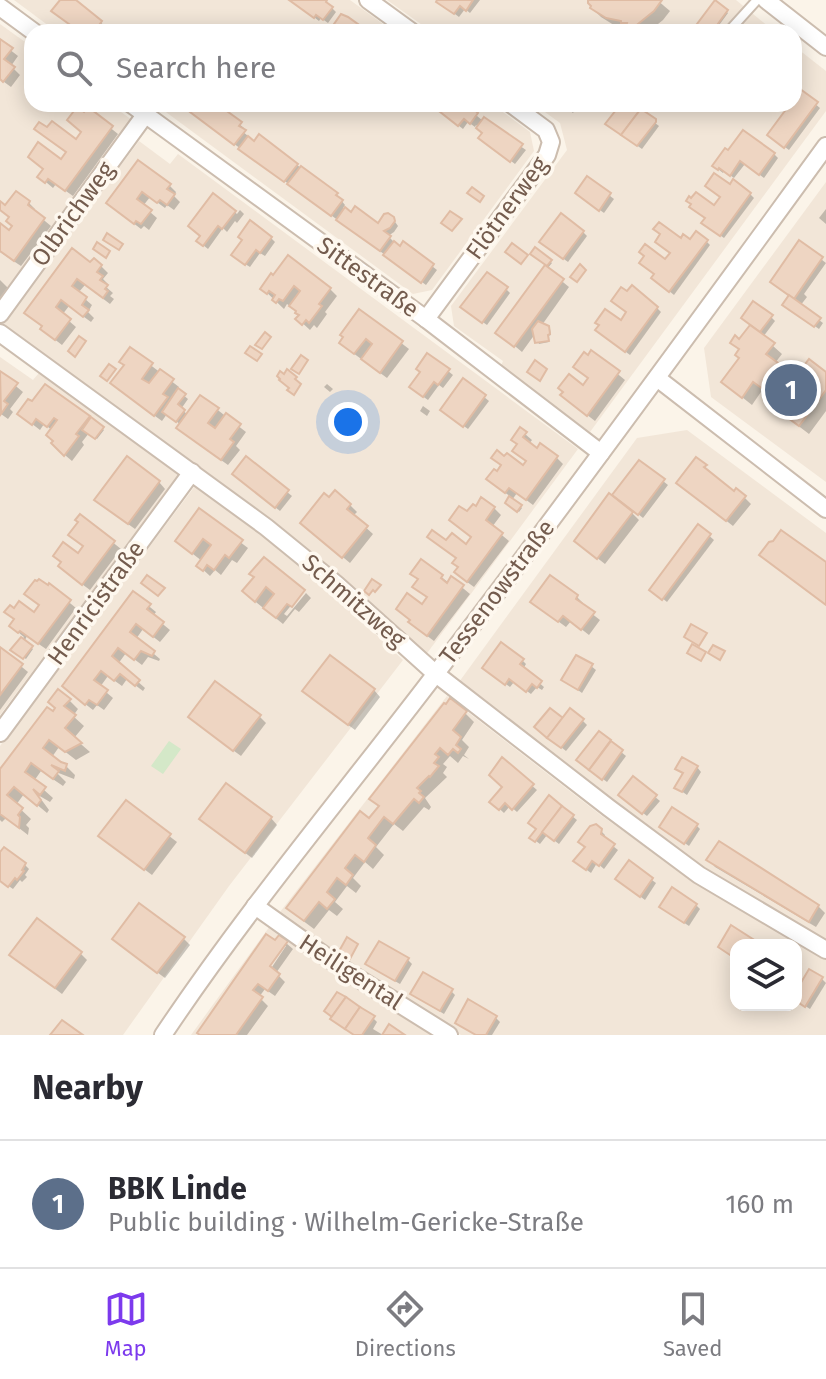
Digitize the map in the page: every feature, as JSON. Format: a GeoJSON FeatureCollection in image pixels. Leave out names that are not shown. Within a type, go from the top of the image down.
{"type":"FeatureCollection","features":[{"type":"Feature","properties":{"kind":"street"},"geometry":{"type":"LineString","coordinates":[[368,0],[401,24]]}},
{"type":"Feature","properties":{"kind":"street"},"geometry":{"type":"LineString","coordinates":[[766,0],[797,24]]}},
{"type":"Feature","properties":{"kind":"street"},"geometry":{"type":"LineString","coordinates":[[0,7],[24,25]]}},
{"type":"Feature","properties":{"kind":"street"},"geometry":{"type":"LineString","coordinates":[[802,28],[826,47]]}},
{"type":"Feature","properties":{"kind":"street","name":"Sittestraße"},"geometry":{"type":"LineString","coordinates":[[141,112],[426,319],[601,453]]}},
{"type":"Feature","properties":{"kind":"street","name":"Flötnerweg"},"geometry":{"type":"LineString","coordinates":[[426,319],[547,155],[551,142],[546,130],[522,112]]}},
{"type":"Feature","properties":{"kind":"street","name":"Olbrichweg"},"geometry":{"type":"LineString","coordinates":[[0,314],[145,115]]}},
{"type":"Feature","properties":{"kind":"street","name":"Tessenowstraße"},"geometry":{"type":"LineString","coordinates":[[163,1035],[255,906],[436,674],[826,146]]}},
{"type":"Feature","properties":{"kind":"street","name":"Schmitzweg"},"geometry":{"type":"LineString","coordinates":[[0,333],[266,527],[336,584],[436,674],[609,808],[699,875],[826,950]]}},
{"type":"Feature","properties":{"kind":"street"},"geometry":{"type":"LineString","coordinates":[[657,378],[826,509]]}},
{"type":"Feature","properties":{"kind":"street","name":"Henricistraße"},"geometry":{"type":"LineString","coordinates":[[0,733],[192,472]]}},
{"type":"Feature","properties":{"kind":"street","name":"Heiligental"},"geometry":{"type":"LineString","coordinates":[[255,906],[345,970],[449,1035]]}},
{"type":"Feature","properties":{"kind":"lane"},"geometry":{"type":"LineString","coordinates":[[735,24],[757,0]]}},
{"type":"Feature","properties":{"kind":"shaded area"},"geometry":{"type":"Polygon","coordinates":[[[14,0],[350,0],[383,24],[46,24],[14,0]]]}},
{"type":"Feature","properties":{"kind":"shaded area"},"geometry":{"type":"Polygon","coordinates":[[[387,0],[736,0],[765,24],[421,24],[387,0]]]}},
{"type":"Feature","properties":{"kind":"shaded area"},"geometry":{"type":"Polygon","coordinates":[[[0,24],[24,41],[24,112],[121,112],[132,120],[0,297],[0,24]]]}},
{"type":"Feature","properties":{"kind":"shaded area"},"geometry":{"type":"Polygon","coordinates":[[[802,52],[826,71],[826,111],[590,432],[501,366],[503,361],[454,326],[451,306],[567,150],[560,123],[545,112],[802,112],[802,52]]]}},
{"type":"Feature","properties":{"kind":"shaded area"},"geometry":{"type":"Polygon","coordinates":[[[166,112],[503,112],[530,132],[534,151],[432,290],[413,294],[166,112]]]}},
{"type":"Feature","properties":{"kind":"shaded area"},"geometry":{"type":"Polygon","coordinates":[[[139,141],[170,164],[178,154],[578,449],[425,656],[342,577],[251,504],[2,324],[139,141]]]}},
{"type":"Feature","properties":{"kind":"shaded area"},"geometry":{"type":"Polygon","coordinates":[[[826,182],[826,482],[711,397],[704,348],[826,182]]]}},
{"type":"Feature","properties":{"kind":"shaded area"},"geometry":{"type":"Polygon","coordinates":[[[0,357],[33,380],[39,373],[180,475],[0,715],[0,357]]]}},
{"type":"Feature","properties":{"kind":"shaded area"},"geometry":{"type":"Polygon","coordinates":[[[687,430],[826,533],[826,941],[700,866],[612,802],[459,682],[637,438],[687,430]]]}},
{"type":"Feature","properties":{"kind":"shaded area"},"geometry":{"type":"Polygon","coordinates":[[[195,486],[262,535],[332,593],[403,660],[229,886],[123,1035],[0,1035],[0,746],[195,486]]]}},
{"type":"Feature","properties":{"kind":"shaded area"},"geometry":{"type":"Polygon","coordinates":[[[447,696],[602,816],[695,882],[793,939],[730,939],[730,1011],[802,1011],[802,944],[826,958],[826,1035],[461,1035],[345,963],[280,912],[447,696]]]}},
{"type":"Feature","properties":{"kind":"shaded area"},"geometry":{"type":"Polygon","coordinates":[[[270,926],[338,973],[438,1035],[191,1035],[270,926]]]}},
{"type":"Feature","properties":{"kind":"green space"},"geometry":{"type":"Polygon","coordinates":[[[169,741],[181,749],[163,774],[151,766],[169,741]]]}},
{"type":"Feature","properties":{"kind":"building"},"geometry":{"type":"Polygon","coordinates":[[[60,0],[76,0],[102,21],[100,24],[69,24],[51,11],[60,0]]]}},
{"type":"Feature","properties":{"kind":"building"},"geometry":{"type":"Polygon","coordinates":[[[289,0],[327,0],[333,7],[323,20],[316,15],[314,18],[289,0]]]}},
{"type":"Feature","properties":{"kind":"building"},"geometry":{"type":"Polygon","coordinates":[[[437,0],[473,0],[466,11],[460,6],[454,14],[437,0]]]}},
{"type":"Feature","properties":{"kind":"building"},"geometry":{"type":"Polygon","coordinates":[[[588,0],[662,0],[638,24],[606,18],[590,8],[588,0]]]}},
{"type":"Feature","properties":{"kind":"building"},"geometry":{"type":"Polygon","coordinates":[[[715,0],[728,10],[718,24],[697,24],[715,0]]]}},
{"type":"Feature","properties":{"kind":"building"},"geometry":{"type":"Polygon","coordinates":[[[341,14],[358,24],[334,24],[341,14]]]}},
{"type":"Feature","properties":{"kind":"building"},"geometry":{"type":"Polygon","coordinates":[[[0,39],[13,48],[4,59],[15,67],[3,82],[0,79],[0,39]]]}},
{"type":"Feature","properties":{"kind":"building"},"geometry":{"type":"Polygon","coordinates":[[[802,90],[818,102],[784,148],[767,135],[784,112],[802,112],[802,90]]]}},
{"type":"Feature","properties":{"kind":"building"},"geometry":{"type":"Polygon","coordinates":[[[73,112],[95,112],[113,126],[65,191],[48,179],[45,183],[37,177],[43,169],[28,157],[38,142],[61,159],[66,152],[34,129],[39,122],[47,127],[52,121],[76,139],[81,132],[67,120],[73,112]]]}},
{"type":"Feature","properties":{"kind":"building"},"geometry":{"type":"Polygon","coordinates":[[[190,112],[228,112],[242,122],[239,126],[246,130],[234,145],[190,112]]]}},
{"type":"Feature","properties":{"kind":"building"},"geometry":{"type":"Polygon","coordinates":[[[440,112],[478,113],[470,124],[464,119],[458,126],[440,112]]]}},
{"type":"Feature","properties":{"kind":"building"},"geometry":{"type":"Polygon","coordinates":[[[614,112],[638,112],[621,135],[605,124],[614,112]]]}},
{"type":"Feature","properties":{"kind":"building"},"geometry":{"type":"Polygon","coordinates":[[[638,112],[646,112],[656,119],[637,146],[621,135],[638,112]]]}},
{"type":"Feature","properties":{"kind":"building"},"geometry":{"type":"Polygon","coordinates":[[[484,117],[523,144],[510,162],[478,138],[482,133],[476,128],[484,117]]]}},
{"type":"Feature","properties":{"kind":"building"},"geometry":{"type":"Polygon","coordinates":[[[743,130],[775,153],[759,175],[740,161],[730,176],[712,166],[743,130]]]}},
{"type":"Feature","properties":{"kind":"building"},"geometry":{"type":"Polygon","coordinates":[[[259,134],[298,164],[284,182],[238,149],[248,136],[254,141],[259,134]]]}},
{"type":"Feature","properties":{"kind":"building"},"geometry":{"type":"Polygon","coordinates":[[[138,160],[171,184],[167,189],[175,194],[167,205],[160,200],[157,203],[142,192],[137,199],[152,210],[141,224],[136,221],[134,224],[106,203],[138,160]]]}},
{"type":"Feature","properties":{"kind":"building"},"geometry":{"type":"Polygon","coordinates":[[[301,166],[343,200],[331,216],[287,184],[301,166]]]}},
{"type":"Feature","properties":{"kind":"building"},"geometry":{"type":"Polygon","coordinates":[[[714,173],[730,184],[733,179],[751,193],[720,236],[701,223],[705,218],[689,207],[691,204],[686,201],[696,192],[714,205],[720,197],[705,186],[714,173]]]}},
{"type":"Feature","properties":{"kind":"building"},"geometry":{"type":"Polygon","coordinates":[[[587,176],[611,193],[599,211],[575,193],[587,176]]]}},
{"type":"Feature","properties":{"kind":"building"},"geometry":{"type":"Polygon","coordinates":[[[472,187],[484,196],[480,202],[467,193],[472,187]]]}},
{"type":"Feature","properties":{"kind":"building"},"geometry":{"type":"Polygon","coordinates":[[[16,191],[45,218],[14,261],[0,251],[0,223],[9,230],[12,226],[6,221],[9,217],[0,210],[0,201],[5,205],[16,191]]]}},
{"type":"Feature","properties":{"kind":"building"},"geometry":{"type":"Polygon","coordinates":[[[213,193],[236,211],[222,229],[218,226],[203,246],[196,241],[200,236],[188,226],[213,193]]]}},
{"type":"Feature","properties":{"kind":"building"},"geometry":{"type":"Polygon","coordinates":[[[355,206],[378,223],[384,214],[394,217],[390,228],[384,231],[391,236],[380,251],[336,220],[345,207],[351,212],[355,206]]]}},
{"type":"Feature","properties":{"kind":"building"},"geometry":{"type":"Polygon","coordinates":[[[450,211],[462,219],[452,231],[441,223],[450,211]]]}},
{"type":"Feature","properties":{"kind":"building"},"geometry":{"type":"Polygon","coordinates":[[[561,213],[584,231],[563,259],[539,242],[561,213]]]}},
{"type":"Feature","properties":{"kind":"building"},"geometry":{"type":"Polygon","coordinates":[[[250,220],[272,237],[260,253],[256,250],[245,265],[231,255],[242,240],[238,237],[250,220]]]}},
{"type":"Feature","properties":{"kind":"building"},"geometry":{"type":"Polygon","coordinates":[[[659,222],[681,238],[683,234],[690,239],[696,231],[708,240],[669,292],[651,278],[654,274],[639,263],[644,256],[639,252],[645,244],[665,259],[670,253],[655,242],[660,234],[653,229],[659,222]]]}},
{"type":"Feature","properties":{"kind":"building"},"geometry":{"type":"Polygon","coordinates":[[[107,233],[123,244],[119,250],[103,240],[107,233]]]}},
{"type":"Feature","properties":{"kind":"building"},"geometry":{"type":"Polygon","coordinates":[[[799,240],[823,257],[794,299],[770,282],[799,240]]]}},
{"type":"Feature","properties":{"kind":"building"},"geometry":{"type":"Polygon","coordinates":[[[394,241],[400,246],[403,241],[434,264],[421,283],[383,255],[394,241]]]}},
{"type":"Feature","properties":{"kind":"building"},"geometry":{"type":"Polygon","coordinates":[[[97,242],[110,251],[106,258],[93,249],[97,242]]]}},
{"type":"Feature","properties":{"kind":"building"},"geometry":{"type":"Polygon","coordinates":[[[512,243],[528,255],[521,264],[505,252],[512,243]]]}},
{"type":"Feature","properties":{"kind":"building"},"geometry":{"type":"Polygon","coordinates":[[[535,247],[552,260],[547,266],[530,254],[535,247]]]}},
{"type":"Feature","properties":{"kind":"building"},"geometry":{"type":"Polygon","coordinates":[[[72,248],[90,262],[94,258],[102,265],[97,272],[103,276],[100,280],[108,285],[105,289],[108,291],[103,298],[77,279],[72,286],[87,297],[82,305],[89,310],[83,317],[61,300],[56,307],[71,319],[55,340],[24,313],[72,248]]]}},
{"type":"Feature","properties":{"kind":"building"},"geometry":{"type":"Polygon","coordinates":[[[288,255],[331,288],[309,323],[306,320],[302,325],[295,319],[299,315],[289,306],[300,291],[294,286],[283,301],[279,299],[276,303],[272,300],[275,295],[260,289],[288,255]]]}},
{"type":"Feature","properties":{"kind":"building"},"geometry":{"type":"Polygon","coordinates":[[[580,264],[586,270],[577,282],[570,277],[580,264]]]}},
{"type":"Feature","properties":{"kind":"building"},"geometry":{"type":"Polygon","coordinates":[[[545,265],[564,279],[514,347],[495,333],[545,265]]]}},
{"type":"Feature","properties":{"kind":"building"},"geometry":{"type":"Polygon","coordinates":[[[487,272],[508,287],[482,323],[460,307],[487,272]]]}},
{"type":"Feature","properties":{"kind":"building"},"geometry":{"type":"Polygon","coordinates":[[[632,285],[658,307],[625,352],[595,330],[599,325],[595,323],[605,309],[621,320],[626,312],[611,301],[621,287],[627,291],[632,285]]]}},
{"type":"Feature","properties":{"kind":"building"},"geometry":{"type":"Polygon","coordinates":[[[789,295],[821,318],[814,327],[782,305],[789,295]]]}},
{"type":"Feature","properties":{"kind":"building"},"geometry":{"type":"Polygon","coordinates":[[[753,301],[773,315],[760,332],[741,318],[753,301]]]}},
{"type":"Feature","properties":{"kind":"building"},"geometry":{"type":"Polygon","coordinates":[[[359,309],[403,341],[380,373],[361,359],[372,344],[366,339],[354,354],[339,343],[343,337],[340,335],[359,309]]]}},
{"type":"Feature","properties":{"kind":"building"},"geometry":{"type":"Polygon","coordinates":[[[538,321],[549,326],[549,341],[535,343],[532,329],[538,321]]]}},
{"type":"Feature","properties":{"kind":"building"},"geometry":{"type":"Polygon","coordinates":[[[750,325],[775,343],[766,354],[796,376],[809,359],[826,372],[826,390],[799,426],[780,412],[783,408],[753,382],[742,398],[721,382],[739,358],[735,355],[739,349],[730,343],[735,335],[739,339],[750,325]]]}},
{"type":"Feature","properties":{"kind":"building"},"geometry":{"type":"Polygon","coordinates":[[[265,332],[271,337],[262,349],[255,345],[265,332]]]}},
{"type":"Feature","properties":{"kind":"building"},"geometry":{"type":"Polygon","coordinates":[[[79,336],[86,341],[75,357],[68,351],[79,336]]]}},
{"type":"Feature","properties":{"kind":"building"},"geometry":{"type":"Polygon","coordinates":[[[250,346],[262,354],[257,361],[245,353],[250,346]]]}},
{"type":"Feature","properties":{"kind":"building"},"geometry":{"type":"Polygon","coordinates":[[[130,347],[153,363],[142,379],[149,383],[160,369],[174,379],[163,394],[168,397],[154,416],[110,383],[124,365],[119,362],[130,347]]]}},
{"type":"Feature","properties":{"kind":"building"},"geometry":{"type":"Polygon","coordinates":[[[591,350],[620,371],[587,416],[560,395],[563,392],[558,388],[569,374],[583,385],[588,378],[573,367],[584,352],[588,355],[591,350]]]}},
{"type":"Feature","properties":{"kind":"building"},"geometry":{"type":"Polygon","coordinates":[[[427,353],[450,369],[438,385],[434,382],[423,397],[409,387],[420,372],[416,369],[427,353]]]}},
{"type":"Feature","properties":{"kind":"building"},"geometry":{"type":"Polygon","coordinates":[[[301,355],[308,360],[299,374],[291,369],[301,355]]]}},
{"type":"Feature","properties":{"kind":"building"},"geometry":{"type":"Polygon","coordinates":[[[535,360],[547,369],[540,381],[527,372],[535,360]]]}},
{"type":"Feature","properties":{"kind":"building"},"geometry":{"type":"Polygon","coordinates":[[[109,364],[116,369],[107,381],[100,376],[109,364]]]}},
{"type":"Feature","properties":{"kind":"building"},"geometry":{"type":"Polygon","coordinates":[[[287,369],[301,384],[294,395],[277,376],[287,369]]]}},
{"type":"Feature","properties":{"kind":"building"},"geometry":{"type":"Polygon","coordinates":[[[0,371],[18,383],[4,401],[8,404],[1,414],[0,371]]]}},
{"type":"Feature","properties":{"kind":"building"},"geometry":{"type":"Polygon","coordinates":[[[463,378],[486,395],[463,427],[440,410],[463,378]]]}},
{"type":"Feature","properties":{"kind":"building"},"geometry":{"type":"Polygon","coordinates":[[[45,384],[90,416],[64,456],[46,435],[57,420],[54,418],[47,427],[36,419],[32,425],[17,414],[45,384]]]}},
{"type":"Feature","properties":{"kind":"building"},"geometry":{"type":"Polygon","coordinates":[[[178,388],[186,394],[178,404],[185,410],[176,422],[162,412],[178,388]]]}},
{"type":"Feature","properties":{"kind":"building"},"geometry":{"type":"Polygon","coordinates":[[[200,395],[219,408],[208,423],[215,428],[226,413],[241,424],[230,439],[234,442],[221,460],[176,428],[200,395]]]}},
{"type":"Feature","properties":{"kind":"building"},"geometry":{"type":"Polygon","coordinates":[[[91,417],[104,427],[95,439],[82,430],[91,417]]]}},
{"type":"Feature","properties":{"kind":"building"},"geometry":{"type":"Polygon","coordinates":[[[520,427],[527,432],[523,437],[537,448],[540,443],[558,456],[526,500],[509,488],[505,493],[486,479],[501,465],[491,458],[497,450],[523,465],[526,461],[512,451],[517,444],[511,440],[520,427]]]}},
{"type":"Feature","properties":{"kind":"building"},"geometry":{"type":"Polygon","coordinates":[[[127,456],[160,481],[128,524],[94,500],[127,456]]]}},
{"type":"Feature","properties":{"kind":"building"},"geometry":{"type":"Polygon","coordinates":[[[246,456],[289,490],[275,508],[232,474],[246,456]]]}},
{"type":"Feature","properties":{"kind":"building"},"geometry":{"type":"Polygon","coordinates":[[[696,457],[734,491],[736,488],[746,496],[726,521],[676,483],[696,457]]]}},
{"type":"Feature","properties":{"kind":"building"},"geometry":{"type":"Polygon","coordinates":[[[639,460],[665,479],[638,515],[612,495],[639,460]]]}},
{"type":"Feature","properties":{"kind":"building"},"geometry":{"type":"Polygon","coordinates":[[[335,490],[351,504],[347,509],[368,526],[342,558],[300,523],[324,493],[329,497],[335,490]]]}},
{"type":"Feature","properties":{"kind":"building"},"geometry":{"type":"Polygon","coordinates":[[[609,493],[633,512],[597,559],[574,541],[609,493]]]}},
{"type":"Feature","properties":{"kind":"building"},"geometry":{"type":"Polygon","coordinates":[[[509,496],[522,505],[517,512],[505,503],[509,496]]]}},
{"type":"Feature","properties":{"kind":"building"},"geometry":{"type":"Polygon","coordinates":[[[481,497],[495,507],[486,520],[503,533],[467,582],[454,572],[458,567],[452,563],[456,558],[427,537],[432,530],[446,540],[452,533],[466,544],[471,537],[449,520],[459,506],[467,511],[473,504],[476,506],[481,497]]]}},
{"type":"Feature","properties":{"kind":"building"},"geometry":{"type":"Polygon","coordinates":[[[199,508],[243,540],[229,558],[225,555],[214,570],[207,565],[203,571],[196,566],[211,545],[203,539],[192,554],[175,541],[199,508]]]}},
{"type":"Feature","properties":{"kind":"building"},"geometry":{"type":"Polygon","coordinates":[[[80,514],[115,541],[82,585],[58,566],[61,562],[53,556],[63,542],[78,553],[83,546],[68,535],[80,514]]]}},
{"type":"Feature","properties":{"kind":"building"},"geometry":{"type":"Polygon","coordinates":[[[698,524],[711,534],[662,600],[649,590],[698,524]]]}},
{"type":"Feature","properties":{"kind":"building"},"geometry":{"type":"Polygon","coordinates":[[[781,530],[826,562],[826,605],[759,555],[781,530]]]}},
{"type":"Feature","properties":{"kind":"building"},"geometry":{"type":"Polygon","coordinates":[[[264,557],[305,590],[292,607],[287,604],[276,618],[263,608],[274,594],[266,587],[255,602],[242,591],[254,577],[249,574],[264,557]]]}},
{"type":"Feature","properties":{"kind":"building"},"geometry":{"type":"Polygon","coordinates":[[[421,559],[443,575],[441,578],[447,583],[451,576],[464,585],[427,636],[396,609],[407,593],[422,604],[427,597],[412,587],[418,579],[410,574],[421,559]]]}},
{"type":"Feature","properties":{"kind":"building"},"geometry":{"type":"Polygon","coordinates":[[[147,575],[165,588],[158,596],[141,583],[147,575]]]}},
{"type":"Feature","properties":{"kind":"building"},"geometry":{"type":"Polygon","coordinates":[[[550,575],[595,612],[581,630],[563,616],[558,622],[530,602],[550,575]]]}},
{"type":"Feature","properties":{"kind":"building"},"geometry":{"type":"Polygon","coordinates":[[[39,579],[71,600],[38,644],[9,626],[14,619],[4,612],[10,605],[14,608],[19,601],[34,612],[39,605],[24,594],[39,579]]]}},
{"type":"Feature","properties":{"kind":"building"},"geometry":{"type":"Polygon","coordinates":[[[372,579],[381,585],[369,595],[364,591],[372,579]]]}},
{"type":"Feature","properties":{"kind":"building"},"geometry":{"type":"Polygon","coordinates":[[[133,591],[151,604],[147,609],[164,622],[153,637],[136,624],[130,632],[155,651],[152,656],[141,651],[134,660],[118,648],[112,656],[140,680],[135,686],[120,674],[114,681],[101,671],[94,680],[108,690],[97,705],[89,700],[85,705],[62,686],[133,591]]]}},
{"type":"Feature","properties":{"kind":"building"},"geometry":{"type":"Polygon","coordinates":[[[691,624],[707,633],[699,646],[684,637],[691,624]]]}},
{"type":"Feature","properties":{"kind":"building"},"geometry":{"type":"Polygon","coordinates":[[[21,637],[33,646],[23,659],[10,650],[21,637]]]}},
{"type":"Feature","properties":{"kind":"building"},"geometry":{"type":"Polygon","coordinates":[[[501,642],[524,659],[520,664],[542,681],[537,688],[532,684],[526,692],[509,679],[505,685],[482,668],[501,642]]]}},
{"type":"Feature","properties":{"kind":"building"},"geometry":{"type":"Polygon","coordinates":[[[692,644],[706,652],[701,661],[687,653],[692,644]]]}},
{"type":"Feature","properties":{"kind":"building"},"geometry":{"type":"Polygon","coordinates":[[[713,645],[725,651],[720,660],[708,653],[713,645]]]}},
{"type":"Feature","properties":{"kind":"building"},"geometry":{"type":"Polygon","coordinates":[[[0,647],[23,664],[0,695],[0,647]]]}},
{"type":"Feature","properties":{"kind":"building"},"geometry":{"type":"Polygon","coordinates":[[[330,655],[375,689],[348,725],[302,691],[330,655]]]}},
{"type":"Feature","properties":{"kind":"building"},"geometry":{"type":"Polygon","coordinates":[[[576,655],[593,664],[578,690],[561,680],[576,655]]]}},
{"type":"Feature","properties":{"kind":"building"},"geometry":{"type":"Polygon","coordinates":[[[215,681],[261,715],[233,751],[188,717],[215,681]]]}},
{"type":"Feature","properties":{"kind":"building"},"geometry":{"type":"Polygon","coordinates":[[[58,689],[71,699],[64,706],[76,715],[65,728],[82,743],[65,752],[49,740],[43,748],[67,764],[65,771],[51,765],[59,771],[53,779],[31,763],[25,772],[46,787],[40,795],[33,789],[41,800],[37,806],[14,787],[7,795],[23,808],[18,815],[19,828],[0,814],[0,769],[47,707],[53,711],[55,708],[48,702],[58,689]]]}},
{"type":"Feature","properties":{"kind":"building"},"geometry":{"type":"Polygon","coordinates":[[[450,698],[467,711],[453,730],[461,737],[456,745],[461,749],[458,753],[453,749],[448,755],[440,748],[435,754],[439,757],[434,763],[439,766],[417,788],[424,797],[419,803],[414,799],[393,824],[384,817],[368,838],[376,845],[364,862],[355,855],[345,868],[353,875],[346,885],[337,878],[327,892],[335,899],[327,909],[319,902],[304,921],[286,908],[360,811],[369,818],[379,806],[369,799],[450,698]]]}},
{"type":"Feature","properties":{"kind":"building"},"geometry":{"type":"Polygon","coordinates":[[[550,708],[563,718],[547,738],[534,727],[550,708]]]}},
{"type":"Feature","properties":{"kind":"building"},"geometry":{"type":"Polygon","coordinates":[[[570,708],[584,719],[561,748],[547,738],[570,708]]]}},
{"type":"Feature","properties":{"kind":"building"},"geometry":{"type":"Polygon","coordinates":[[[599,731],[611,740],[589,770],[576,760],[599,731]]]}},
{"type":"Feature","properties":{"kind":"building"},"geometry":{"type":"Polygon","coordinates":[[[611,741],[623,750],[602,780],[589,770],[611,741]]]}},
{"type":"Feature","properties":{"kind":"building"},"geometry":{"type":"Polygon","coordinates":[[[502,757],[534,784],[512,810],[505,803],[499,810],[489,802],[502,787],[489,775],[502,757]]]}},
{"type":"Feature","properties":{"kind":"building"},"geometry":{"type":"Polygon","coordinates":[[[682,757],[698,766],[682,792],[674,788],[683,773],[675,769],[682,757]]]}},
{"type":"Feature","properties":{"kind":"building"},"geometry":{"type":"Polygon","coordinates":[[[633,776],[657,795],[642,814],[618,795],[633,776]]]}},
{"type":"Feature","properties":{"kind":"building"},"geometry":{"type":"Polygon","coordinates":[[[226,783],[272,817],[245,853],[199,819],[226,783]]]}},
{"type":"Feature","properties":{"kind":"building"},"geometry":{"type":"Polygon","coordinates":[[[549,795],[562,806],[535,842],[529,838],[536,829],[528,823],[549,795]]]}},
{"type":"Feature","properties":{"kind":"building"},"geometry":{"type":"Polygon","coordinates":[[[126,800],[171,834],[144,870],[98,836],[126,800]]]}},
{"type":"Feature","properties":{"kind":"building"},"geometry":{"type":"Polygon","coordinates":[[[562,806],[574,815],[554,841],[542,832],[562,806]]]}},
{"type":"Feature","properties":{"kind":"building"},"geometry":{"type":"Polygon","coordinates":[[[672,807],[698,824],[684,844],[659,827],[672,807]]]}},
{"type":"Feature","properties":{"kind":"building"},"geometry":{"type":"Polygon","coordinates":[[[596,824],[602,829],[601,834],[615,844],[599,866],[592,861],[586,870],[573,861],[585,847],[578,842],[590,826],[596,824]]]}},
{"type":"Feature","properties":{"kind":"building"},"geometry":{"type":"Polygon","coordinates":[[[719,841],[819,905],[809,922],[706,860],[719,841]]]}},
{"type":"Feature","properties":{"kind":"building"},"geometry":{"type":"Polygon","coordinates":[[[4,847],[26,863],[24,871],[8,887],[0,881],[0,852],[4,847]]]}},
{"type":"Feature","properties":{"kind":"building"},"geometry":{"type":"Polygon","coordinates":[[[629,860],[653,878],[640,897],[615,879],[629,860]]]}},
{"type":"Feature","properties":{"kind":"building"},"geometry":{"type":"Polygon","coordinates":[[[672,887],[697,904],[684,923],[659,907],[672,887]]]}},
{"type":"Feature","properties":{"kind":"building"},"geometry":{"type":"Polygon","coordinates":[[[139,903],[185,937],[157,973],[112,939],[139,903]]]}},
{"type":"Feature","properties":{"kind":"building"},"geometry":{"type":"Polygon","coordinates":[[[37,918],[82,952],[55,988],[9,955],[37,918]]]}},
{"type":"Feature","properties":{"kind":"building"},"geometry":{"type":"Polygon","coordinates":[[[731,925],[753,939],[730,939],[730,955],[718,947],[731,925]]]}},
{"type":"Feature","properties":{"kind":"building"},"geometry":{"type":"Polygon","coordinates":[[[266,934],[275,940],[279,935],[288,941],[270,966],[280,974],[268,991],[258,984],[253,990],[263,997],[236,1035],[197,1033],[266,934]]]}},
{"type":"Feature","properties":{"kind":"building"},"geometry":{"type":"Polygon","coordinates":[[[347,937],[358,944],[350,959],[338,953],[347,937]]]}},
{"type":"Feature","properties":{"kind":"building"},"geometry":{"type":"Polygon","coordinates":[[[379,941],[409,958],[395,981],[365,964],[379,941]]]}},
{"type":"Feature","properties":{"kind":"building"},"geometry":{"type":"Polygon","coordinates":[[[809,969],[823,977],[805,1007],[802,1005],[802,981],[809,969]]]}},
{"type":"Feature","properties":{"kind":"building"},"geometry":{"type":"Polygon","coordinates":[[[423,972],[453,989],[440,1011],[410,994],[423,972]]]}},
{"type":"Feature","properties":{"kind":"building"},"geometry":{"type":"Polygon","coordinates":[[[337,992],[346,997],[332,1017],[324,1011],[337,992]]]}},
{"type":"Feature","properties":{"kind":"building"},"geometry":{"type":"Polygon","coordinates":[[[346,997],[360,1007],[345,1029],[330,1019],[346,997]]]}},
{"type":"Feature","properties":{"kind":"building"},"geometry":{"type":"Polygon","coordinates":[[[468,999],[497,1016],[486,1035],[476,1035],[455,1023],[468,999]]]}},
{"type":"Feature","properties":{"kind":"building"},"geometry":{"type":"Polygon","coordinates":[[[360,1007],[375,1016],[362,1035],[354,1035],[345,1029],[360,1007]]]}},
{"type":"Feature","properties":{"kind":"building"},"geometry":{"type":"Polygon","coordinates":[[[62,1020],[83,1035],[50,1035],[62,1020]]]}},
{"type":"Feature","properties":{"kind":"building"},"geometry":{"type":"Polygon","coordinates":[[[389,1024],[405,1035],[382,1035],[389,1024]]]}},
{"type":"Feature","properties":{"kind":"place","name":"BBK Linde"},"geometry":{"type":"Point","coordinates":[791,390]}}]}
